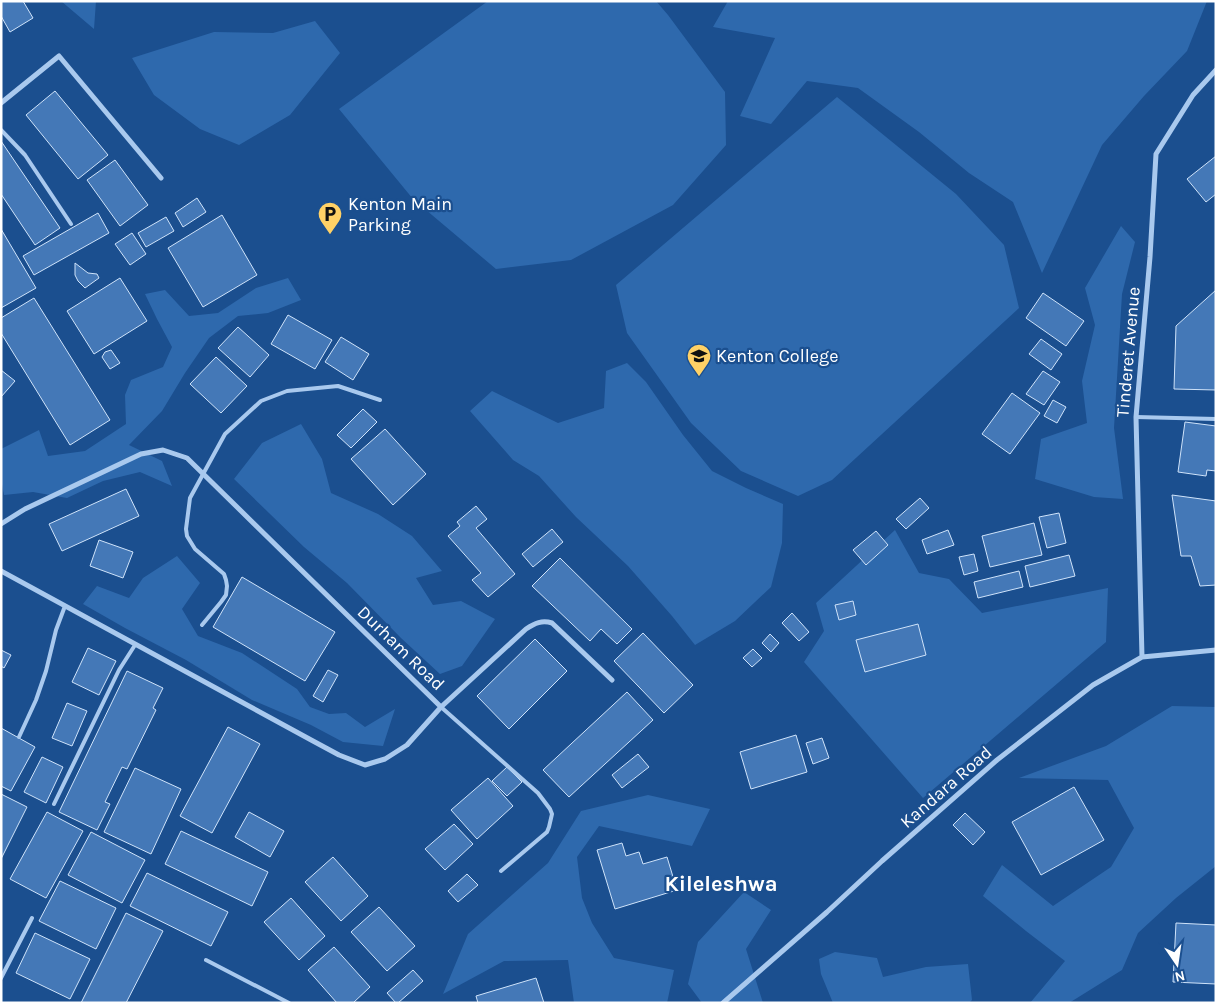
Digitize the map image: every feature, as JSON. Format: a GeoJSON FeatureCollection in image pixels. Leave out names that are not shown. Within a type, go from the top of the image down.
{"type":"FeatureCollection","features":[{"type":"Feature","properties":{"kind":"street"},"geometry":{"type":"LineString","coordinates":[[1,103],[60,56],[161,178]]}},
{"type":"Feature","properties":{"kind":"street","name":"Tinderet Avenue"},"geometry":{"type":"LineString","coordinates":[[1142,657],[1136,417],[1150,257],[1156,154],[1193,95],[1216,70]]}},
{"type":"Feature","properties":{"kind":"street","name":"Durham Road"},"geometry":{"type":"LineString","coordinates":[[1,524],[25,509],[95,474],[141,454],[163,450],[187,458],[442,707],[407,745],[385,759],[365,765],[339,755],[1,571]]}},
{"type":"Feature","properties":{"kind":"street"},"geometry":{"type":"LineString","coordinates":[[442,707],[526,629],[536,622],[546,621],[552,623],[612,680]]}},
{"type":"Feature","properties":{"kind":"street","name":"Kandara Road"},"geometry":{"type":"LineString","coordinates":[[723,1003],[997,760],[1093,685],[1142,657],[1216,650]]}},
{"type":"Feature","properties":{"kind":"lane"},"geometry":{"type":"LineString","coordinates":[[1,130],[25,155],[72,224]]}},
{"type":"Feature","properties":{"kind":"lane"},"geometry":{"type":"LineString","coordinates":[[202,625],[226,595],[227,586],[224,574],[196,549],[187,536],[186,528],[190,498],[225,434],[261,401],[287,391],[338,386],[380,400]]}},
{"type":"Feature","properties":{"kind":"lane"},"geometry":{"type":"LineString","coordinates":[[1136,417],[1216,419]]}},
{"type":"Feature","properties":{"kind":"lane"},"geometry":{"type":"LineString","coordinates":[[19,737],[36,700],[46,671],[56,630],[65,606]]}},
{"type":"Feature","properties":{"kind":"lane"},"geometry":{"type":"LineString","coordinates":[[54,804],[119,670],[135,645]]}},
{"type":"Feature","properties":{"kind":"lane"},"geometry":{"type":"LineString","coordinates":[[442,707],[538,793],[552,814],[547,832],[501,871]]}},
{"type":"Feature","properties":{"kind":"lane"},"geometry":{"type":"LineString","coordinates":[[1,978],[32,918]]}},
{"type":"Feature","properties":{"kind":"lane"},"geometry":{"type":"LineString","coordinates":[[206,960],[289,1003]]}},
{"type":"Feature","properties":{"kind":"shaded area"},"geometry":{"type":"Polygon","coordinates":[[[61,1],[96,1],[94,29],[61,1]]]}},
{"type":"Feature","properties":{"kind":"shaded area"},"geometry":{"type":"Polygon","coordinates":[[[488,1],[656,1],[725,92],[726,145],[673,205],[571,260],[496,269],[413,199],[339,109],[488,1]]]}},
{"type":"Feature","properties":{"kind":"shaded area"},"geometry":{"type":"Polygon","coordinates":[[[728,1],[1207,1],[1187,51],[1144,96],[1102,145],[1042,273],[1013,202],[969,173],[919,132],[858,88],[807,81],[771,124],[740,116],[775,38],[713,27],[728,1]]]}},
{"type":"Feature","properties":{"kind":"shaded area"},"geometry":{"type":"Polygon","coordinates":[[[315,21],[340,53],[290,115],[239,145],[200,129],[154,95],[132,58],[214,32],[273,33],[315,21]]]}},
{"type":"Feature","properties":{"kind":"shaded area"},"geometry":{"type":"Polygon","coordinates":[[[837,97],[956,194],[1004,245],[1019,308],[832,480],[798,496],[741,471],[691,423],[627,333],[616,285],[837,97]]]}},
{"type":"Feature","properties":{"kind":"shaded area"},"geometry":{"type":"Polygon","coordinates":[[[1121,226],[1135,242],[1122,294],[1114,428],[1123,499],[1094,497],[1035,479],[1041,439],[1087,423],[1082,381],[1095,325],[1085,288],[1121,226]]]}},
{"type":"Feature","properties":{"kind":"shaded area"},"geometry":{"type":"Polygon","coordinates":[[[288,278],[301,300],[268,313],[238,316],[209,338],[162,411],[129,445],[162,461],[172,486],[140,472],[103,481],[67,498],[33,492],[4,495],[1,479],[1,449],[39,430],[48,456],[85,451],[126,424],[125,395],[131,380],[163,367],[172,347],[145,294],[165,290],[189,316],[218,313],[256,288],[288,278]]]}},
{"type":"Feature","properties":{"kind":"shaded area"},"geometry":{"type":"Polygon","coordinates":[[[627,363],[646,382],[683,435],[712,471],[783,504],[782,543],[771,587],[735,621],[695,645],[628,566],[576,517],[539,476],[513,460],[470,411],[492,391],[558,423],[604,408],[606,371],[627,363]]]}},
{"type":"Feature","properties":{"kind":"shaded area"},"geometry":{"type":"Polygon","coordinates":[[[301,424],[322,459],[331,493],[378,514],[412,536],[442,571],[416,578],[433,605],[461,601],[495,619],[462,666],[440,674],[401,638],[347,583],[304,547],[234,479],[262,443],[301,424]]]}},
{"type":"Feature","properties":{"kind":"shaded area"},"geometry":{"type":"Polygon","coordinates":[[[895,530],[919,573],[949,579],[982,613],[1108,588],[1106,642],[923,798],[804,662],[824,631],[816,603],[895,530]]]}},
{"type":"Feature","properties":{"kind":"shaded area"},"geometry":{"type":"Polygon","coordinates":[[[177,556],[200,583],[182,609],[198,636],[242,653],[297,689],[310,707],[329,714],[346,713],[365,727],[395,709],[383,746],[343,742],[311,725],[252,700],[186,660],[83,604],[97,586],[129,598],[143,578],[177,556]]]}},
{"type":"Feature","properties":{"kind":"shaded area"},"geometry":{"type":"Polygon","coordinates":[[[1172,706],[1216,707],[1216,866],[1176,898],[1138,933],[1122,970],[1069,1003],[1030,1003],[1065,961],[983,896],[1002,865],[1053,906],[1111,867],[1134,828],[1108,780],[1019,778],[1106,746],[1172,706]]]}},
{"type":"Feature","properties":{"kind":"shaded area"},"geometry":{"type":"Polygon","coordinates":[[[648,795],[710,809],[692,846],[599,826],[577,857],[582,898],[592,923],[614,958],[674,970],[667,1003],[574,1003],[568,960],[504,961],[443,994],[468,934],[548,863],[581,811],[648,795]]]}},
{"type":"Feature","properties":{"kind":"shaded area"},"geometry":{"type":"Polygon","coordinates":[[[744,892],[771,910],[746,949],[763,1003],[702,1003],[688,984],[698,942],[744,892]]]}},
{"type":"Feature","properties":{"kind":"shaded area"},"geometry":{"type":"Polygon","coordinates":[[[835,952],[877,958],[883,977],[926,967],[968,964],[972,1000],[969,1003],[833,1003],[821,974],[819,959],[835,952]]]}},
{"type":"Feature","properties":{"kind":"building"},"geometry":{"type":"Polygon","coordinates":[[[1,1],[23,1],[33,18],[10,32],[1,16],[1,1]]]}},
{"type":"Feature","properties":{"kind":"building"},"geometry":{"type":"Polygon","coordinates":[[[55,91],[108,155],[78,179],[26,115],[55,91]]]}},
{"type":"Feature","properties":{"kind":"building"},"geometry":{"type":"Polygon","coordinates":[[[1,141],[60,228],[35,245],[1,194],[1,141]]]}},
{"type":"Feature","properties":{"kind":"building"},"geometry":{"type":"Polygon","coordinates":[[[1216,156],[1216,194],[1206,202],[1187,179],[1216,156]]]}},
{"type":"Feature","properties":{"kind":"building"},"geometry":{"type":"Polygon","coordinates":[[[115,160],[148,205],[120,226],[87,180],[115,160]]]}},
{"type":"Feature","properties":{"kind":"building"},"geometry":{"type":"Polygon","coordinates":[[[197,198],[206,212],[183,227],[175,213],[197,198]]]}},
{"type":"Feature","properties":{"kind":"building"},"geometry":{"type":"Polygon","coordinates":[[[98,213],[109,233],[34,275],[23,256],[98,213]]]}},
{"type":"Feature","properties":{"kind":"building"},"geometry":{"type":"Polygon","coordinates":[[[222,215],[257,275],[203,307],[168,248],[222,215]]]}},
{"type":"Feature","properties":{"kind":"building"},"geometry":{"type":"Polygon","coordinates":[[[166,217],[174,231],[146,247],[138,233],[166,217]]]}},
{"type":"Feature","properties":{"kind":"building"},"geometry":{"type":"Polygon","coordinates":[[[1,229],[36,288],[1,308],[1,229]]]}},
{"type":"Feature","properties":{"kind":"building"},"geometry":{"type":"Polygon","coordinates":[[[132,233],[146,254],[130,265],[115,244],[132,233]]]}},
{"type":"Feature","properties":{"kind":"building"},"geometry":{"type":"Polygon","coordinates":[[[75,263],[88,273],[97,274],[99,278],[85,288],[75,275],[75,263]]]}},
{"type":"Feature","properties":{"kind":"building"},"geometry":{"type":"Polygon","coordinates":[[[120,278],[147,321],[94,354],[67,311],[120,278]]]}},
{"type":"Feature","properties":{"kind":"building"},"geometry":{"type":"Polygon","coordinates":[[[1216,290],[1216,390],[1174,389],[1176,326],[1216,290]]]}},
{"type":"Feature","properties":{"kind":"building"},"geometry":{"type":"Polygon","coordinates":[[[1043,293],[1084,321],[1066,346],[1026,318],[1043,293]]]}},
{"type":"Feature","properties":{"kind":"building"},"geometry":{"type":"Polygon","coordinates":[[[34,298],[110,420],[70,445],[1,333],[1,318],[34,298]]]}},
{"type":"Feature","properties":{"kind":"building"},"geometry":{"type":"Polygon","coordinates":[[[288,315],[332,340],[315,369],[271,344],[288,315]]]}},
{"type":"Feature","properties":{"kind":"building"},"geometry":{"type":"Polygon","coordinates":[[[238,327],[269,355],[250,377],[218,348],[238,327]]]}},
{"type":"Feature","properties":{"kind":"building"},"geometry":{"type":"Polygon","coordinates":[[[341,337],[369,354],[353,380],[325,362],[341,337]]]}},
{"type":"Feature","properties":{"kind":"building"},"geometry":{"type":"Polygon","coordinates":[[[1041,339],[1062,354],[1051,370],[1029,354],[1041,339]]]}},
{"type":"Feature","properties":{"kind":"building"},"geometry":{"type":"Polygon","coordinates":[[[111,350],[120,363],[110,369],[102,357],[105,352],[111,350]]]}},
{"type":"Feature","properties":{"kind":"building"},"geometry":{"type":"Polygon","coordinates":[[[216,357],[247,386],[221,413],[190,384],[216,357]]]}},
{"type":"Feature","properties":{"kind":"building"},"geometry":{"type":"Polygon","coordinates":[[[1,370],[15,381],[1,397],[1,370]]]}},
{"type":"Feature","properties":{"kind":"building"},"geometry":{"type":"Polygon","coordinates":[[[1043,371],[1060,382],[1044,405],[1026,394],[1043,371]]]}},
{"type":"Feature","properties":{"kind":"building"},"geometry":{"type":"Polygon","coordinates":[[[1012,393],[1040,413],[1010,454],[982,434],[1012,393]]]}},
{"type":"Feature","properties":{"kind":"building"},"geometry":{"type":"Polygon","coordinates":[[[1053,400],[1066,407],[1057,423],[1044,416],[1053,400]]]}},
{"type":"Feature","properties":{"kind":"building"},"geometry":{"type":"Polygon","coordinates":[[[363,409],[377,422],[351,448],[337,435],[363,409]]]}},
{"type":"Feature","properties":{"kind":"building"},"geometry":{"type":"Polygon","coordinates":[[[1185,422],[1216,426],[1216,471],[1207,470],[1206,476],[1178,472],[1185,422]]]}},
{"type":"Feature","properties":{"kind":"building"},"geometry":{"type":"Polygon","coordinates":[[[385,429],[426,474],[393,505],[351,459],[385,429]]]}},
{"type":"Feature","properties":{"kind":"building"},"geometry":{"type":"Polygon","coordinates":[[[126,489],[139,516],[62,551],[49,524],[126,489]]]}},
{"type":"Feature","properties":{"kind":"building"},"geometry":{"type":"Polygon","coordinates":[[[1172,495],[1216,501],[1216,585],[1200,586],[1191,556],[1181,556],[1172,495]]]}},
{"type":"Feature","properties":{"kind":"building"},"geometry":{"type":"Polygon","coordinates":[[[920,498],[929,508],[906,529],[896,519],[920,498]]]}},
{"type":"Feature","properties":{"kind":"building"},"geometry":{"type":"Polygon","coordinates":[[[476,506],[487,519],[476,528],[515,574],[488,597],[472,580],[481,573],[448,536],[460,526],[457,522],[476,506]]]}},
{"type":"Feature","properties":{"kind":"building"},"geometry":{"type":"Polygon","coordinates":[[[1059,513],[1066,543],[1047,548],[1039,517],[1059,513]]]}},
{"type":"Feature","properties":{"kind":"building"},"geometry":{"type":"Polygon","coordinates":[[[1034,523],[1042,555],[990,567],[982,536],[1034,523]]]}},
{"type":"Feature","properties":{"kind":"building"},"geometry":{"type":"Polygon","coordinates":[[[552,529],[563,542],[533,567],[522,554],[552,529]]]}},
{"type":"Feature","properties":{"kind":"building"},"geometry":{"type":"Polygon","coordinates":[[[948,530],[954,545],[927,554],[922,540],[948,530]]]}},
{"type":"Feature","properties":{"kind":"building"},"geometry":{"type":"Polygon","coordinates":[[[876,531],[888,545],[866,565],[853,550],[876,531]]]}},
{"type":"Feature","properties":{"kind":"building"},"geometry":{"type":"Polygon","coordinates":[[[99,540],[133,552],[123,578],[90,566],[99,540]]]}},
{"type":"Feature","properties":{"kind":"building"},"geometry":{"type":"Polygon","coordinates":[[[974,554],[978,571],[964,575],[959,557],[974,554]]]}},
{"type":"Feature","properties":{"kind":"building"},"geometry":{"type":"Polygon","coordinates":[[[1069,555],[1075,576],[1030,587],[1025,566],[1069,555]]]}},
{"type":"Feature","properties":{"kind":"building"},"geometry":{"type":"Polygon","coordinates":[[[560,558],[632,629],[617,644],[601,629],[590,641],[532,586],[560,558]]]}},
{"type":"Feature","properties":{"kind":"building"},"geometry":{"type":"Polygon","coordinates":[[[1019,571],[1023,587],[978,598],[974,582],[1019,571]]]}},
{"type":"Feature","properties":{"kind":"building"},"geometry":{"type":"Polygon","coordinates":[[[242,577],[335,632],[305,681],[213,627],[242,577]]]}},
{"type":"Feature","properties":{"kind":"building"},"geometry":{"type":"Polygon","coordinates":[[[853,601],[856,615],[839,620],[835,605],[853,601]]]}},
{"type":"Feature","properties":{"kind":"building"},"geometry":{"type":"Polygon","coordinates":[[[792,613],[809,632],[799,641],[782,623],[792,613]]]}},
{"type":"Feature","properties":{"kind":"building"},"geometry":{"type":"Polygon","coordinates":[[[918,624],[926,655],[865,672],[856,640],[918,624]]]}},
{"type":"Feature","properties":{"kind":"building"},"geometry":{"type":"Polygon","coordinates":[[[643,633],[693,685],[664,713],[614,661],[643,633]]]}},
{"type":"Feature","properties":{"kind":"building"},"geometry":{"type":"Polygon","coordinates":[[[770,634],[779,643],[771,652],[762,643],[770,634]]]}},
{"type":"Feature","properties":{"kind":"building"},"geometry":{"type":"Polygon","coordinates":[[[535,639],[567,671],[509,729],[477,696],[535,639]]]}},
{"type":"Feature","properties":{"kind":"building"},"geometry":{"type":"Polygon","coordinates":[[[88,648],[116,661],[99,695],[72,682],[88,648]]]}},
{"type":"Feature","properties":{"kind":"building"},"geometry":{"type":"Polygon","coordinates":[[[753,649],[762,658],[752,667],[743,658],[753,649]]]}},
{"type":"Feature","properties":{"kind":"building"},"geometry":{"type":"Polygon","coordinates":[[[1,650],[11,655],[4,668],[1,666],[1,650]]]}},
{"type":"Feature","properties":{"kind":"building"},"geometry":{"type":"Polygon","coordinates":[[[328,670],[338,675],[323,702],[313,696],[328,670]]]}},
{"type":"Feature","properties":{"kind":"building"},"geometry":{"type":"Polygon","coordinates":[[[127,671],[163,688],[153,708],[156,710],[127,769],[122,767],[105,802],[110,804],[97,830],[59,812],[127,671]]]}},
{"type":"Feature","properties":{"kind":"building"},"geometry":{"type":"Polygon","coordinates":[[[627,692],[653,720],[569,797],[543,770],[627,692]]]}},
{"type":"Feature","properties":{"kind":"building"},"geometry":{"type":"Polygon","coordinates":[[[67,703],[87,711],[72,746],[52,738],[67,703]]]}},
{"type":"Feature","properties":{"kind":"building"},"geometry":{"type":"Polygon","coordinates":[[[228,727],[260,744],[212,833],[180,816],[228,727]]]}},
{"type":"Feature","properties":{"kind":"building"},"geometry":{"type":"Polygon","coordinates":[[[1,728],[35,747],[11,791],[1,786],[1,728]]]}},
{"type":"Feature","properties":{"kind":"building"},"geometry":{"type":"Polygon","coordinates":[[[796,735],[807,772],[751,789],[740,752],[796,735]]]}},
{"type":"Feature","properties":{"kind":"building"},"geometry":{"type":"Polygon","coordinates":[[[822,738],[829,758],[813,764],[806,743],[822,738]]]}},
{"type":"Feature","properties":{"kind":"building"},"geometry":{"type":"Polygon","coordinates":[[[638,754],[649,767],[622,788],[612,775],[638,754]]]}},
{"type":"Feature","properties":{"kind":"building"},"geometry":{"type":"Polygon","coordinates":[[[42,757],[63,767],[46,803],[24,792],[42,757]]]}},
{"type":"Feature","properties":{"kind":"building"},"geometry":{"type":"Polygon","coordinates":[[[507,767],[522,782],[507,796],[492,781],[507,767]]]}},
{"type":"Feature","properties":{"kind":"building"},"geometry":{"type":"Polygon","coordinates":[[[135,768],[181,789],[151,854],[104,832],[135,768]]]}},
{"type":"Feature","properties":{"kind":"building"},"geometry":{"type":"Polygon","coordinates":[[[488,778],[513,806],[477,839],[451,810],[488,778]]]}},
{"type":"Feature","properties":{"kind":"building"},"geometry":{"type":"Polygon","coordinates":[[[1074,787],[1104,840],[1041,875],[1012,822],[1074,787]]]}},
{"type":"Feature","properties":{"kind":"building"},"geometry":{"type":"Polygon","coordinates":[[[1,794],[27,807],[1,859],[1,794]]]}},
{"type":"Feature","properties":{"kind":"building"},"geometry":{"type":"Polygon","coordinates":[[[47,812],[83,831],[46,898],[10,879],[47,812]]]}},
{"type":"Feature","properties":{"kind":"building"},"geometry":{"type":"Polygon","coordinates":[[[249,812],[284,831],[270,857],[235,837],[249,812]]]}},
{"type":"Feature","properties":{"kind":"building"},"geometry":{"type":"Polygon","coordinates":[[[965,813],[985,832],[973,845],[953,825],[965,813]]]}},
{"type":"Feature","properties":{"kind":"building"},"geometry":{"type":"Polygon","coordinates":[[[454,824],[473,844],[445,870],[425,849],[454,824]]]}},
{"type":"Feature","properties":{"kind":"building"},"geometry":{"type":"Polygon","coordinates":[[[181,831],[268,872],[252,906],[165,864],[181,831]]]}},
{"type":"Feature","properties":{"kind":"building"},"geometry":{"type":"Polygon","coordinates":[[[91,832],[145,860],[122,903],[68,875],[91,832]]]}},
{"type":"Feature","properties":{"kind":"building"},"geometry":{"type":"Polygon","coordinates":[[[622,843],[626,856],[639,852],[643,864],[667,857],[677,890],[615,909],[597,850],[622,843]]]}},
{"type":"Feature","properties":{"kind":"building"},"geometry":{"type":"Polygon","coordinates":[[[333,857],[368,896],[341,921],[305,882],[333,857]]]}},
{"type":"Feature","properties":{"kind":"building"},"geometry":{"type":"Polygon","coordinates":[[[147,873],[228,912],[211,946],[130,906],[147,873]]]}},
{"type":"Feature","properties":{"kind":"building"},"geometry":{"type":"Polygon","coordinates":[[[467,874],[478,885],[458,902],[448,891],[467,874]]]}},
{"type":"Feature","properties":{"kind":"building"},"geometry":{"type":"Polygon","coordinates":[[[60,881],[116,908],[96,949],[39,921],[60,881]]]}},
{"type":"Feature","properties":{"kind":"building"},"geometry":{"type":"Polygon","coordinates":[[[291,898],[325,936],[299,960],[264,922],[291,898]]]}},
{"type":"Feature","properties":{"kind":"building"},"geometry":{"type":"Polygon","coordinates":[[[379,907],[415,946],[387,971],[351,932],[379,907]]]}},
{"type":"Feature","properties":{"kind":"building"},"geometry":{"type":"Polygon","coordinates":[[[126,913],[163,931],[126,1003],[81,1003],[126,913]]]}},
{"type":"Feature","properties":{"kind":"building"},"geometry":{"type":"Polygon","coordinates":[[[1176,923],[1216,925],[1216,984],[1173,982],[1176,923]]]}},
{"type":"Feature","properties":{"kind":"building"},"geometry":{"type":"Polygon","coordinates":[[[35,933],[90,959],[70,999],[16,973],[35,933]]]}},
{"type":"Feature","properties":{"kind":"building"},"geometry":{"type":"Polygon","coordinates":[[[334,947],[370,987],[353,1003],[337,1003],[308,970],[334,947]]]}},
{"type":"Feature","properties":{"kind":"building"},"geometry":{"type":"Polygon","coordinates":[[[413,970],[423,981],[396,1003],[387,993],[413,970]]]}},
{"type":"Feature","properties":{"kind":"building"},"geometry":{"type":"Polygon","coordinates":[[[536,978],[544,1003],[478,1003],[476,996],[536,978]]]}},
{"type":"Feature","properties":{"kind":"place","name":"Kenton Main Parking"},"geometry":{"type":"Point","coordinates":[330,235]}},
{"type":"Feature","properties":{"kind":"place","name":"Kenton College"},"geometry":{"type":"Point","coordinates":[699,377]}},
{"type":"Feature","properties":{"kind":"district","name":"Kileleshwa"},"geometry":{"type":"Point","coordinates":[721,883]}}]}
